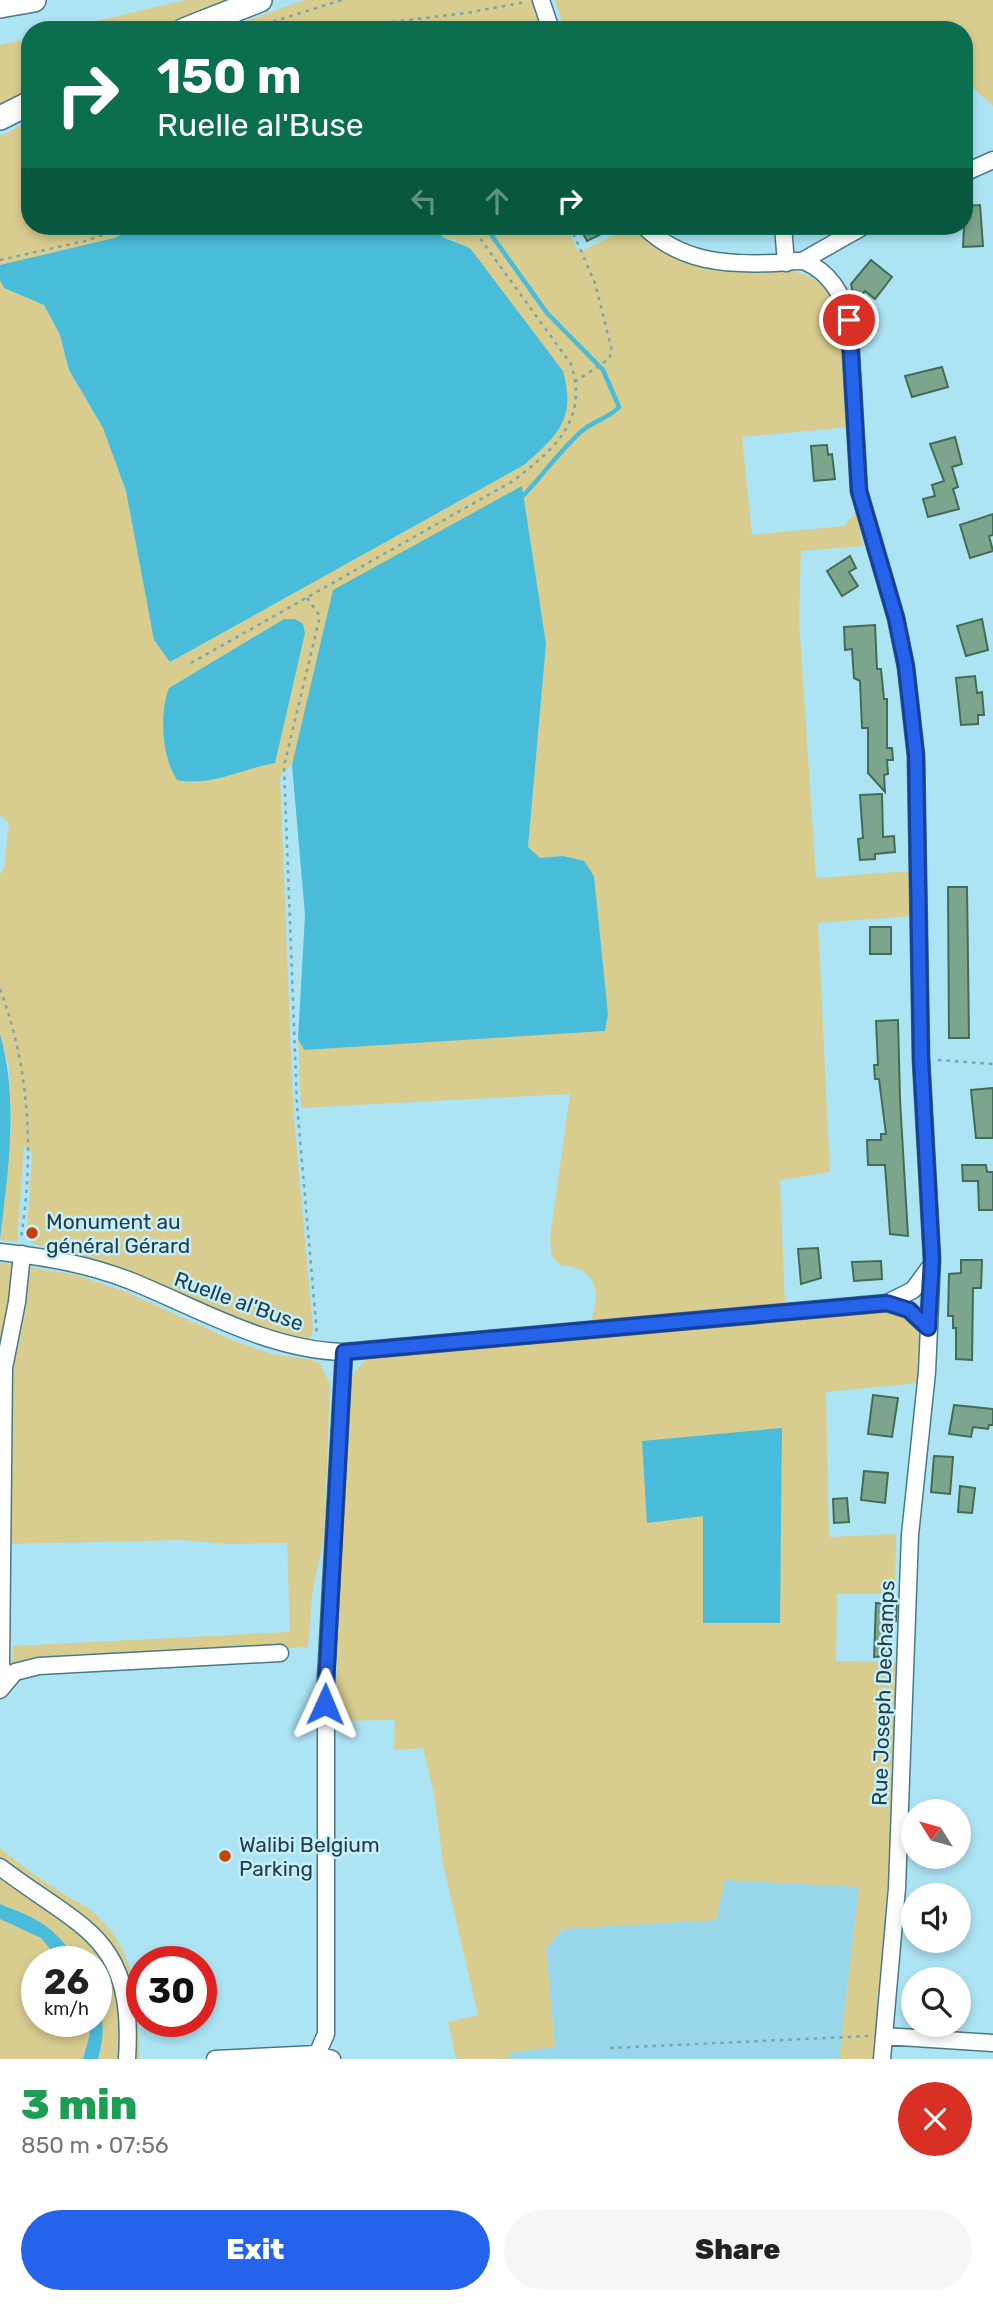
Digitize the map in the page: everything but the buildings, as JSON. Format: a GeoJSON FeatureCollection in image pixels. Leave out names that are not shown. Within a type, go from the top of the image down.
{"type":"FeatureCollection","features":[{"type":"Feature","properties":{"kind":"highway"},"geometry":{"type":"LineString","coordinates":[[0,6],[34,0]]}},
{"type":"Feature","properties":{"kind":"highway"},"geometry":{"type":"LineString","coordinates":[[207,21],[260,0]]}},
{"type":"Feature","properties":{"kind":"highway"},"geometry":{"type":"LineString","coordinates":[[0,118],[21,108]]}},
{"type":"Feature","properties":{"kind":"street"},"geometry":{"type":"LineString","coordinates":[[541,0],[548,21]]}},
{"type":"Feature","properties":{"kind":"street"},"geometry":{"type":"LineString","coordinates":[[973,170],[992,163]]}},
{"type":"Feature","properties":{"kind":"street"},"geometry":{"type":"LineString","coordinates":[[656,235],[669,245],[703,260],[723,264],[804,261],[849,235]]}},
{"type":"Feature","properties":{"kind":"street"},"geometry":{"type":"LineString","coordinates":[[784,235],[786,263]]}},
{"type":"Feature","properties":{"kind":"street","name":"Rue Joseph Dechamps"},"geometry":{"type":"LineString","coordinates":[[804,261],[831,282],[846,308],[859,491],[896,618],[906,667],[916,755],[921,1059],[931,1266],[910,1535],[898,1888],[882,2059]]}},
{"type":"Feature","properties":{"kind":"street","name":"Ruelle al'Buse"},"geometry":{"type":"LineString","coordinates":[[1,1252],[94,1269],[275,1341],[318,1351],[344,1352],[887,1303],[913,1290],[931,1266]]}},
{"type":"Feature","properties":{"kind":"street"},"geometry":{"type":"LineString","coordinates":[[3,1686],[1,1451],[4,1368],[17,1303],[22,1254]]}},
{"type":"Feature","properties":{"kind":"street"},"geometry":{"type":"LineString","coordinates":[[887,1303],[909,1310],[928,1328]]}},
{"type":"Feature","properties":{"kind":"street"},"geometry":{"type":"LineString","coordinates":[[215,2059],[322,2057],[326,2034],[326,1678],[344,1352]]}},
{"type":"Feature","properties":{"kind":"street"},"geometry":{"type":"LineString","coordinates":[[3,1686],[15,1672],[39,1666],[279,1653]]}},
{"type":"Feature","properties":{"kind":"street"},"geometry":{"type":"LineString","coordinates":[[0,1867],[91,1930],[108,1952],[122,1988],[128,2039],[127,2059]]}},
{"type":"Feature","properties":{"kind":"street"},"geometry":{"type":"LineString","coordinates":[[884,2036],[993,2043]]}},
{"type":"Feature","properties":{"kind":"path"},"geometry":{"type":"LineString","coordinates":[[275,21],[342,0]]}},
{"type":"Feature","properties":{"kind":"path"},"geometry":{"type":"LineString","coordinates":[[400,21],[466,13],[532,0]]}},
{"type":"Feature","properties":{"kind":"path"},"geometry":{"type":"LineString","coordinates":[[0,260],[102,235]]}},
{"type":"Feature","properties":{"kind":"path"},"geometry":{"type":"LineString","coordinates":[[191,663],[513,481],[547,455],[566,432],[576,397],[576,381],[564,352],[501,271],[477,235]]}},
{"type":"Feature","properties":{"kind":"path"},"geometry":{"type":"LineString","coordinates":[[574,235],[596,283],[612,338],[611,355],[604,364],[576,381]]}},
{"type":"Feature","properties":{"kind":"path"},"geometry":{"type":"LineString","coordinates":[[307,598],[320,617],[284,766],[284,795],[291,892],[297,1105],[318,1351]]}},
{"type":"Feature","properties":{"kind":"path"},"geometry":{"type":"LineString","coordinates":[[0,989],[17,1037],[24,1084],[27,1137],[22,1254]]}},
{"type":"Feature","properties":{"kind":"path"},"geometry":{"type":"LineString","coordinates":[[921,1059],[993,1064]]}},
{"type":"Feature","properties":{"kind":"path"},"geometry":{"type":"LineString","coordinates":[[610,2048],[884,2036]]}},
{"type":"Feature","properties":{"kind":"shaded area"},"geometry":{"type":"Polygon","coordinates":[[[185,0],[233,0],[184,21],[97,21],[185,0]]]}},
{"type":"Feature","properties":{"kind":"shaded area"},"geometry":{"type":"Polygon","coordinates":[[[304,0],[534,0],[540,21],[247,21],[304,0]]]}},
{"type":"Feature","properties":{"kind":"shaded area"},"geometry":{"type":"Polygon","coordinates":[[[555,0],[993,0],[993,106],[973,88],[973,21],[561,21],[555,0]]]}},
{"type":"Feature","properties":{"kind":"shaded area"},"geometry":{"type":"Polygon","coordinates":[[[21,40],[21,98],[0,108],[0,45],[21,40]]]}},
{"type":"Feature","properties":{"kind":"shaded area"},"geometry":{"type":"Polygon","coordinates":[[[21,126],[21,235],[121,235],[0,266],[0,136],[21,126]]]}},
{"type":"Feature","properties":{"kind":"shaded area"},"geometry":{"type":"Polygon","coordinates":[[[121,235],[441,235],[470,248],[563,371],[567,401],[562,424],[547,444],[524,465],[170,662],[154,640],[126,491],[103,428],[69,370],[60,335],[44,305],[4,288],[0,280],[0,265],[121,235]]]}},
{"type":"Feature","properties":{"kind":"shaded area"},"geometry":{"type":"Polygon","coordinates":[[[441,235],[570,235],[579,252],[615,235],[645,235],[674,257],[701,266],[770,268],[792,271],[811,278],[827,290],[838,310],[846,353],[849,427],[742,437],[752,535],[844,526],[856,512],[863,546],[801,551],[799,619],[816,878],[911,871],[912,916],[818,923],[830,1172],[780,1180],[785,1303],[591,1321],[596,1300],[593,1282],[582,1271],[560,1265],[552,1256],[550,1239],[570,1094],[301,1108],[298,1039],[304,1050],[605,1030],[608,1014],[594,876],[563,856],[540,858],[528,847],[546,644],[522,487],[280,777],[293,1107],[313,1330],[309,1341],[277,1336],[91,1260],[31,1243],[27,1228],[32,1154],[24,1145],[17,1242],[0,1240],[11,1129],[9,1068],[0,1034],[0,875],[4,867],[9,823],[0,815],[0,280],[4,288],[44,305],[60,335],[69,370],[103,428],[126,491],[140,565],[170,662],[524,465],[548,444],[455,240],[441,235]],[[284,619],[169,688],[192,783],[274,763],[305,633],[303,625],[295,619],[284,619]]]}},
{"type":"Feature","properties":{"kind":"shaded area"},"geometry":{"type":"Polygon","coordinates":[[[522,486],[546,644],[528,847],[540,858],[563,856],[584,861],[594,876],[608,1014],[605,1031],[304,1050],[298,1039],[305,915],[292,765],[333,590],[522,486]]]}},
{"type":"Feature","properties":{"kind":"shaded area"},"geometry":{"type":"Polygon","coordinates":[[[284,619],[295,619],[303,624],[305,633],[275,763],[214,779],[189,782],[177,780],[165,748],[163,722],[169,688],[284,619]]]}},
{"type":"Feature","properties":{"kind":"shaded area"},"geometry":{"type":"Polygon","coordinates":[[[0,1034],[9,1085],[10,1137],[0,1240],[0,1034]]]}},
{"type":"Feature","properties":{"kind":"shaded area"},"geometry":{"type":"Polygon","coordinates":[[[0,1263],[17,1264],[0,1380],[0,1263]]]}},
{"type":"Feature","properties":{"kind":"shaded area"},"geometry":{"type":"Polygon","coordinates":[[[28,1267],[77,1275],[124,1291],[232,1340],[271,1354],[313,1360],[321,1365],[330,1384],[324,1539],[313,1587],[308,1647],[12,1665],[13,1646],[290,1632],[287,1543],[228,1544],[181,1540],[7,1544],[5,1440],[8,1377],[28,1267]]]}},
{"type":"Feature","properties":{"kind":"shaded area"},"geometry":{"type":"Polygon","coordinates":[[[893,1308],[913,1324],[921,1347],[918,1383],[826,1392],[829,1537],[896,1534],[895,1594],[837,1594],[836,1661],[898,1662],[893,1885],[876,2059],[839,2059],[859,1887],[725,1880],[716,1920],[562,1929],[546,1948],[555,2047],[509,2053],[509,2059],[456,2059],[448,2022],[478,2015],[443,1864],[434,1793],[423,1748],[394,1750],[395,1720],[335,1721],[347,1386],[356,1370],[368,1358],[893,1308]],[[703,1516],[703,1623],[780,1623],[703,1516]]]}},
{"type":"Feature","properties":{"kind":"shaded area"},"geometry":{"type":"Polygon","coordinates":[[[782,1428],[780,1623],[703,1623],[703,1516],[647,1523],[642,1441],[782,1428]]]}},
{"type":"Feature","properties":{"kind":"shaded area"},"geometry":{"type":"Polygon","coordinates":[[[0,1848],[38,1877],[94,1913],[120,1945],[126,1958],[126,1975],[112,1946],[94,1924],[62,1900],[0,1862],[0,1848]]]}},
{"type":"Feature","properties":{"kind":"shaded area"},"geometry":{"type":"Polygon","coordinates":[[[0,1874],[63,1917],[92,1946],[66,1946],[45,1925],[0,1904],[0,1874]]]}},
{"type":"Feature","properties":{"kind":"shaded area"},"geometry":{"type":"Polygon","coordinates":[[[725,1880],[859,1887],[839,2059],[509,2059],[508,2053],[555,2047],[546,1948],[563,1929],[716,1920],[725,1880]]]}},
{"type":"Feature","properties":{"kind":"shaded area"},"geometry":{"type":"Polygon","coordinates":[[[0,1904],[45,1925],[66,1946],[48,1946],[41,1938],[0,1919],[0,1904]]]}},
{"type":"Feature","properties":{"kind":"shaded area"},"geometry":{"type":"Polygon","coordinates":[[[0,1919],[41,1938],[48,1946],[21,1946],[21,2037],[89,2037],[83,2059],[0,2059],[0,1919]]]}},
{"type":"Feature","properties":{"kind":"shaded area"},"geometry":{"type":"Polygon","coordinates":[[[112,1976],[120,2005],[121,2059],[98,2059],[102,2037],[112,2037],[112,1976]]]}},
{"type":"Feature","properties":{"kind":"shaded area"},"geometry":{"type":"Polygon","coordinates":[[[89,2037],[102,2037],[98,2059],[83,2059],[89,2037]]]}},
{"type":"Feature","properties":{"kind":"shaded area"},"geometry":{"type":"Polygon","coordinates":[[[135,2037],[138,2037],[139,2059],[132,2059],[135,2037]]]}},
{"type":"Feature","properties":{"kind":"waterway"},"geometry":{"type":"LineString","coordinates":[[491,235],[547,313],[603,370],[619,407],[575,437],[523,496]]}},
{"type":"Feature","properties":{"kind":"place","name":"Monument au général Gérard"},"geometry":{"type":"Point","coordinates":[32,1233]}},
{"type":"Feature","properties":{"kind":"place","name":"Walibi Belgium Parking"},"geometry":{"type":"Point","coordinates":[225,1856]}},
{"type":"Feature","properties":{"kind":"route"},"geometry":{"type":"LineString","coordinates":[[325,1704],[344,1352],[887,1303],[909,1310],[928,1328],[932,1259],[921,1059],[916,755],[906,667],[896,618],[859,491],[849,320]]}}]}
